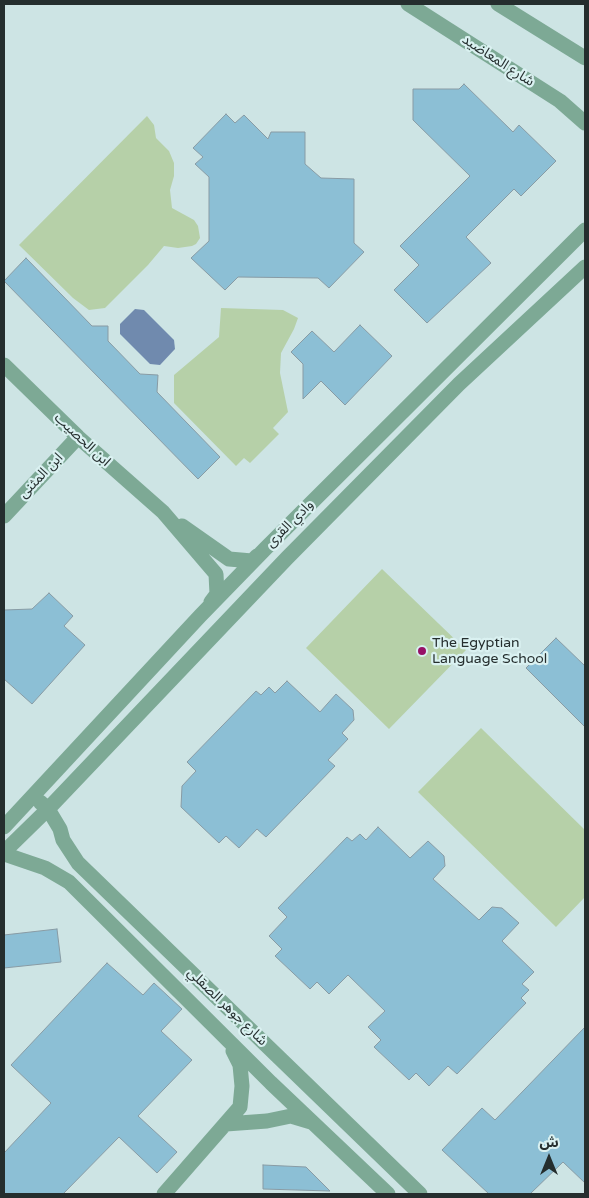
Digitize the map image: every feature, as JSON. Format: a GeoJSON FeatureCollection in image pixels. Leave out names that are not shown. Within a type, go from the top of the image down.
{"type":"FeatureCollection","features":[{"type":"Feature","properties":{"kind":"street","name":"شارع المعاضيد"},"geometry":{"type":"LineString","coordinates":[[408,4],[560,101],[585,123]]}},
{"type":"Feature","properties":{"kind":"street"},"geometry":{"type":"LineString","coordinates":[[498,4],[585,58]]}},
{"type":"Feature","properties":{"kind":"street","name":"وادي القرى"},"geometry":{"type":"LineString","coordinates":[[4,828],[200,616],[266,548],[585,230]]}},
{"type":"Feature","properties":{"kind":"street","name":"وادي القرى"},"geometry":{"type":"LineString","coordinates":[[4,853],[301,544],[459,384],[585,267]]}},
{"type":"Feature","properties":{"kind":"street","name":"ابن الحصيب"},"geometry":{"type":"LineString","coordinates":[[4,365],[78,437],[163,512],[229,559],[252,561],[266,548]]}},
{"type":"Feature","properties":{"kind":"street","name":"ابن المثنى"},"geometry":{"type":"LineString","coordinates":[[4,516],[78,437]]}},
{"type":"Feature","properties":{"kind":"street","name":"ابن الحصيب"},"geometry":{"type":"LineString","coordinates":[[163,512],[216,574],[217,594],[200,616]]}},
{"type":"Feature","properties":{"kind":"street","name":"شارع جوهر الصقلي"},"geometry":{"type":"LineString","coordinates":[[33,796],[48,809],[60,829],[63,840],[78,863],[420,1194]]}},
{"type":"Feature","properties":{"kind":"street","name":"شارع جوهر الصقلي"},"geometry":{"type":"LineString","coordinates":[[4,853],[45,868],[69,882],[229,1042],[388,1194]]}},
{"type":"Feature","properties":{"kind":"street"},"geometry":{"type":"LineString","coordinates":[[164,1194],[240,1108],[242,1086],[240,1066],[229,1042]]}},
{"type":"Feature","properties":{"kind":"street"},"geometry":{"type":"LineString","coordinates":[[226,1124],[291,1116],[314,1123]]}},
{"type":"Feature","properties":{"kind":"green space"},"geometry":{"type":"Polygon","coordinates":[[[147,116],[154,125],[156,138],[169,151],[174,163],[174,176],[170,190],[172,208],[194,220],[198,226],[200,238],[192,246],[178,248],[164,246],[148,265],[105,308],[89,310],[73,298],[19,245],[147,116]]]}},
{"type":"Feature","properties":{"kind":"green space"},"geometry":{"type":"Polygon","coordinates":[[[221,308],[283,310],[298,318],[281,353],[280,373],[288,412],[273,428],[279,434],[250,463],[244,458],[236,466],[174,403],[174,375],[219,337],[221,308]]]}},
{"type":"Feature","properties":{"kind":"green space"},"geometry":{"type":"Polygon","coordinates":[[[382,569],[466,650],[389,729],[306,648],[382,569]]]}},
{"type":"Feature","properties":{"kind":"green space"},"geometry":{"type":"Polygon","coordinates":[[[481,728],[585,830],[585,897],[556,927],[418,792],[481,728]]]}},
{"type":"Feature","properties":{"kind":"water"},"geometry":{"type":"Polygon","coordinates":[[[135,309],[144,310],[174,340],[175,349],[160,365],[150,364],[120,334],[120,324],[135,309]]]}},
{"type":"Feature","properties":{"kind":"building"},"geometry":{"type":"Polygon","coordinates":[[[464,84],[513,132],[519,125],[556,161],[521,196],[514,189],[466,237],[491,263],[427,323],[394,290],[419,265],[400,246],[470,176],[413,120],[413,89],[459,89],[464,84]]]}},
{"type":"Feature","properties":{"kind":"building"},"geometry":{"type":"Polygon","coordinates":[[[226,114],[235,123],[244,115],[268,139],[271,132],[305,132],[305,164],[321,178],[354,179],[354,243],[364,252],[329,288],[318,278],[238,277],[225,290],[191,258],[209,241],[209,177],[195,164],[203,157],[193,148],[226,114]]]}},
{"type":"Feature","properties":{"kind":"building"},"geometry":{"type":"Polygon","coordinates":[[[26,258],[92,326],[108,326],[108,341],[140,374],[158,375],[157,392],[220,457],[198,479],[4,281],[26,258]]]}},
{"type":"Feature","properties":{"kind":"building"},"geometry":{"type":"Polygon","coordinates":[[[360,325],[392,356],[345,405],[321,381],[303,399],[303,364],[291,352],[312,331],[334,352],[360,325]]]}},
{"type":"Feature","properties":{"kind":"building"},"geometry":{"type":"Polygon","coordinates":[[[49,593],[73,616],[64,626],[85,645],[32,704],[4,679],[4,610],[32,609],[49,593]]]}},
{"type":"Feature","properties":{"kind":"building"},"geometry":{"type":"Polygon","coordinates":[[[556,638],[585,666],[585,727],[526,668],[556,638]]]}},
{"type":"Feature","properties":{"kind":"building"},"geometry":{"type":"Polygon","coordinates":[[[287,681],[320,712],[336,694],[353,710],[354,720],[342,733],[348,739],[328,760],[335,766],[266,837],[257,829],[239,848],[226,836],[219,843],[181,807],[182,786],[196,771],[187,762],[256,691],[261,695],[269,687],[275,693],[287,681]]]}},
{"type":"Feature","properties":{"kind":"building"},"geometry":{"type":"Polygon","coordinates":[[[378,827],[410,858],[428,841],[444,856],[445,866],[433,879],[479,920],[492,907],[502,908],[519,923],[502,941],[534,972],[522,984],[529,990],[521,998],[526,1003],[457,1074],[448,1066],[429,1086],[416,1073],[409,1080],[374,1047],[381,1040],[368,1027],[385,1011],[348,975],[329,994],[317,982],[310,989],[275,956],[282,949],[269,936],[287,917],[278,908],[347,837],[352,841],[360,834],[366,840],[378,827]]]}},
{"type":"Feature","properties":{"kind":"building"},"geometry":{"type":"Polygon","coordinates":[[[57,929],[61,962],[4,968],[4,935],[57,929]]]}},
{"type":"Feature","properties":{"kind":"building"},"geometry":{"type":"Polygon","coordinates":[[[107,963],[143,995],[154,983],[182,1009],[161,1031],[192,1060],[138,1116],[177,1152],[157,1173],[119,1137],[63,1194],[4,1194],[4,1153],[51,1103],[11,1065],[107,963]]]}},
{"type":"Feature","properties":{"kind":"building"},"geometry":{"type":"Polygon","coordinates":[[[585,1027],[585,1183],[563,1162],[530,1194],[489,1194],[442,1150],[482,1108],[495,1120],[585,1027]]]}},
{"type":"Feature","properties":{"kind":"building"},"geometry":{"type":"Polygon","coordinates":[[[263,1165],[306,1167],[330,1191],[263,1189],[263,1165]]]}},
{"type":"Feature","properties":{"kind":"place","name":"The Egyptian Language School"},"geometry":{"type":"Point","coordinates":[422,651]}}]}
